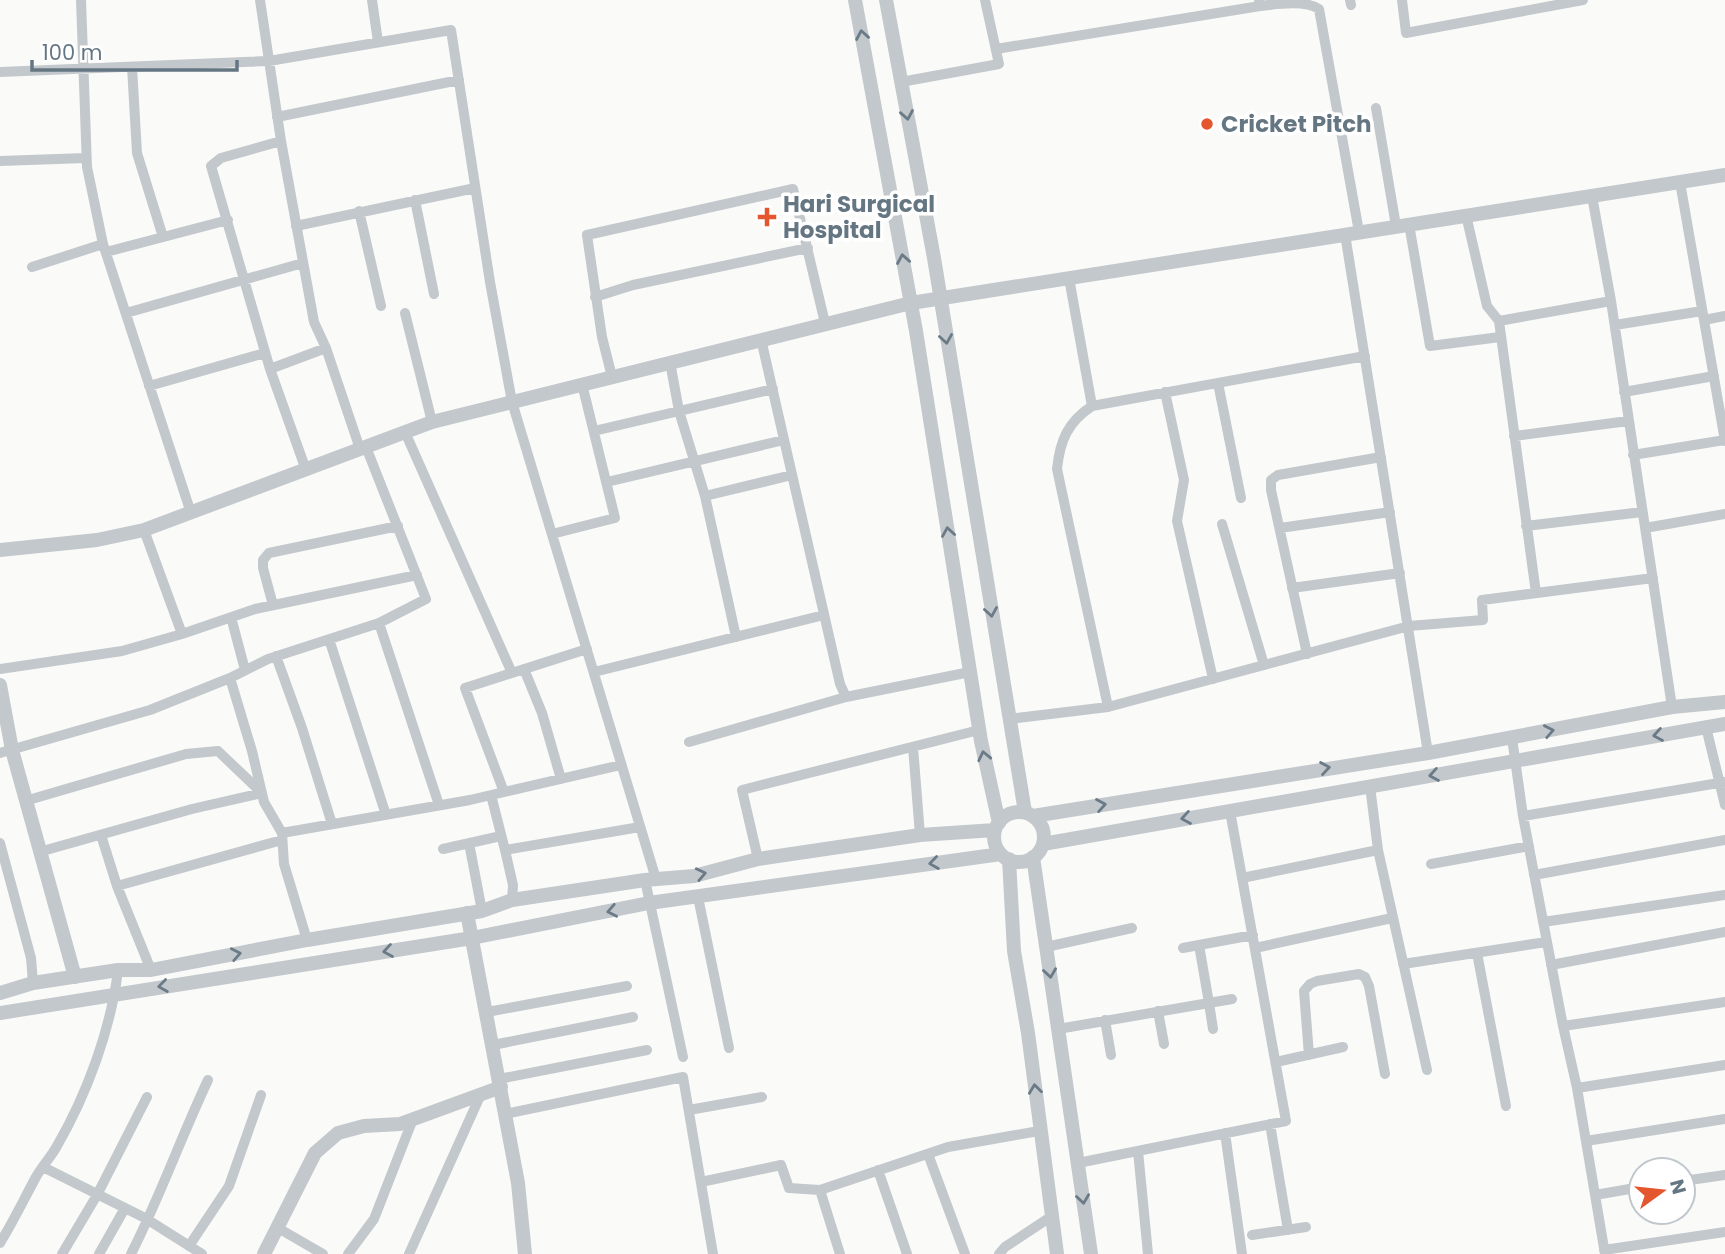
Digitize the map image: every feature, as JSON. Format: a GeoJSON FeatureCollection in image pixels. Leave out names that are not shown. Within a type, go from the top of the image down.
{"type":"FeatureCollection","features":[{"type":"Feature","properties":{"kind":"street"},"geometry":{"type":"LineString","coordinates":[[81,0],[86,158],[104,248],[191,513]]}},
{"type":"Feature","properties":{"kind":"street"},"geometry":{"type":"LineString","coordinates":[[6,751],[150,710],[230,678],[276,656],[379,623],[426,599],[314,322],[281,141],[260,0]]}},
{"type":"Feature","properties":{"kind":"street"},"geometry":{"type":"LineString","coordinates":[[372,0],[378,43]]}},
{"type":"Feature","properties":{"kind":"street"},"geometry":{"type":"LineString","coordinates":[[855,0],[911,303],[979,730],[997,826],[997,847],[1005,857],[1017,862],[1033,857],[1043,844],[1043,828],[1029,814],[1009,719],[886,0]]}},
{"type":"Feature","properties":{"kind":"street"},"geometry":{"type":"LineString","coordinates":[[901,82],[999,64],[985,0]]}},
{"type":"Feature","properties":{"kind":"street"},"geometry":{"type":"LineString","coordinates":[[1402,0],[1406,33],[1583,0]]}},
{"type":"Feature","properties":{"kind":"street"},"geometry":{"type":"LineString","coordinates":[[996,49],[1259,3],[1303,1],[1313,3],[1319,9],[1352,233],[1365,356],[1428,753]]}},
{"type":"Feature","properties":{"kind":"street"},"geometry":{"type":"LineString","coordinates":[[0,72],[269,61],[451,30],[512,402],[640,827],[650,879],[649,904],[683,1057]]}},
{"type":"Feature","properties":{"kind":"street"},"geometry":{"type":"LineString","coordinates":[[131,67],[137,153],[163,237]]}},
{"type":"Feature","properties":{"kind":"street"},"geometry":{"type":"LineString","coordinates":[[277,117],[459,80]]}},
{"type":"Feature","properties":{"kind":"street"},"geometry":{"type":"LineString","coordinates":[[1376,108],[1430,346],[1500,337]]}},
{"type":"Feature","properties":{"kind":"street"},"geometry":{"type":"LineString","coordinates":[[281,141],[221,158],[211,166],[265,354],[306,470]]}},
{"type":"Feature","properties":{"kind":"street"},"geometry":{"type":"LineString","coordinates":[[0,161],[86,158]]}},
{"type":"Feature","properties":{"kind":"street"},"geometry":{"type":"LineString","coordinates":[[0,550],[97,540],[144,530],[432,422],[911,303],[1725,175]]}},
{"type":"Feature","properties":{"kind":"street"},"geometry":{"type":"LineString","coordinates":[[1633,455],[1725,440],[1679,182]]}},
{"type":"Feature","properties":{"kind":"street"},"geometry":{"type":"LineString","coordinates":[[296,226],[475,188]]}},
{"type":"Feature","properties":{"kind":"street"},"geometry":{"type":"LineString","coordinates":[[612,376],[602,337],[587,235],[793,189],[825,323]]}},
{"type":"Feature","properties":{"kind":"street"},"geometry":{"type":"LineString","coordinates":[[1592,196],[1615,325],[1672,707]]}},
{"type":"Feature","properties":{"kind":"street"},"geometry":{"type":"LineString","coordinates":[[415,200],[434,294]]}},
{"type":"Feature","properties":{"kind":"street"},"geometry":{"type":"LineString","coordinates":[[359,211],[381,306]]}},
{"type":"Feature","properties":{"kind":"street"},"geometry":{"type":"LineString","coordinates":[[1466,215],[1487,306],[1499,321],[1535,593]]}},
{"type":"Feature","properties":{"kind":"street"},"geometry":{"type":"LineString","coordinates":[[32,267],[228,220]]}},
{"type":"Feature","properties":{"kind":"street"},"geometry":{"type":"LineString","coordinates":[[595,297],[633,285],[808,247]]}},
{"type":"Feature","properties":{"kind":"street"},"geometry":{"type":"LineString","coordinates":[[126,313],[303,263]]}},
{"type":"Feature","properties":{"kind":"street"},"geometry":{"type":"LineString","coordinates":[[1069,278],[1092,405]]}},
{"type":"Feature","properties":{"kind":"street"},"geometry":{"type":"LineString","coordinates":[[1499,321],[1611,301]]}},
{"type":"Feature","properties":{"kind":"street"},"geometry":{"type":"LineString","coordinates":[[405,313],[432,422]]}},
{"type":"Feature","properties":{"kind":"street"},"geometry":{"type":"LineString","coordinates":[[1615,325],[1703,315],[1725,316]]}},
{"type":"Feature","properties":{"kind":"street"},"geometry":{"type":"LineString","coordinates":[[761,339],[839,684],[846,697]]}},
{"type":"Feature","properties":{"kind":"street"},"geometry":{"type":"LineString","coordinates":[[270,369],[326,348]]}},
{"type":"Feature","properties":{"kind":"street"},"geometry":{"type":"LineString","coordinates":[[149,386],[265,354]]}},
{"type":"Feature","properties":{"kind":"street"},"geometry":{"type":"LineString","coordinates":[[1108,707],[1057,469],[1059,448],[1075,418],[1092,405],[1365,356]]}},
{"type":"Feature","properties":{"kind":"street"},"geometry":{"type":"LineString","coordinates":[[670,362],[679,411],[705,496],[736,637]]}},
{"type":"Feature","properties":{"kind":"street"},"geometry":{"type":"LineString","coordinates":[[1624,392],[1714,376]]}},
{"type":"Feature","properties":{"kind":"street"},"geometry":{"type":"LineString","coordinates":[[1218,383],[1241,498]]}},
{"type":"Feature","properties":{"kind":"street"},"geometry":{"type":"LineString","coordinates":[[552,534],[615,518],[582,384]]}},
{"type":"Feature","properties":{"kind":"street"},"geometry":{"type":"LineString","coordinates":[[594,431],[772,389]]}},
{"type":"Feature","properties":{"kind":"street"},"geometry":{"type":"LineString","coordinates":[[1165,392],[1184,480],[1177,521],[1213,679]]}},
{"type":"Feature","properties":{"kind":"street"},"geometry":{"type":"LineString","coordinates":[[1514,436],[1628,421]]}},
{"type":"Feature","properties":{"kind":"street"},"geometry":{"type":"LineString","coordinates":[[405,432],[512,673]]}},
{"type":"Feature","properties":{"kind":"street"},"geometry":{"type":"LineString","coordinates":[[607,482],[784,440]]}},
{"type":"Feature","properties":{"kind":"street"},"geometry":{"type":"LineString","coordinates":[[1307,654],[1271,480],[1278,475],[1381,457]]}},
{"type":"Feature","properties":{"kind":"street"},"geometry":{"type":"LineString","coordinates":[[705,496],[792,475]]}},
{"type":"Feature","properties":{"kind":"street"},"geometry":{"type":"LineString","coordinates":[[1280,528],[1390,512]]}},
{"type":"Feature","properties":{"kind":"street"},"geometry":{"type":"LineString","coordinates":[[1526,526],[1642,512]]}},
{"type":"Feature","properties":{"kind":"street"},"geometry":{"type":"LineString","coordinates":[[1645,528],[1725,514]]}},
{"type":"Feature","properties":{"kind":"street"},"geometry":{"type":"LineString","coordinates":[[1222,524],[1264,665]]}},
{"type":"Feature","properties":{"kind":"street"},"geometry":{"type":"LineString","coordinates":[[273,605],[263,568],[263,559],[269,553],[398,526]]}},
{"type":"Feature","properties":{"kind":"street"},"geometry":{"type":"LineString","coordinates":[[144,530],[182,634]]}},
{"type":"Feature","properties":{"kind":"street"},"geometry":{"type":"LineString","coordinates":[[1292,588],[1400,573]]}},
{"type":"Feature","properties":{"kind":"street"},"geometry":{"type":"LineString","coordinates":[[0,669],[122,651],[273,605],[417,575]]}},
{"type":"Feature","properties":{"kind":"street"},"geometry":{"type":"LineString","coordinates":[[1009,719],[1108,707],[1409,626],[1483,620],[1482,600],[1653,578]]}},
{"type":"Feature","properties":{"kind":"street"},"geometry":{"type":"LineString","coordinates":[[594,672],[824,615]]}},
{"type":"Feature","properties":{"kind":"street"},"geometry":{"type":"LineString","coordinates":[[231,617],[245,670]]}},
{"type":"Feature","properties":{"kind":"street"},"geometry":{"type":"LineString","coordinates":[[379,623],[439,805]]}},
{"type":"Feature","properties":{"kind":"street"},"geometry":{"type":"LineString","coordinates":[[328,639],[386,815]]}},
{"type":"Feature","properties":{"kind":"street"},"geometry":{"type":"LineString","coordinates":[[504,792],[465,688],[587,649]]}},
{"type":"Feature","properties":{"kind":"street"},"geometry":{"type":"LineString","coordinates":[[276,656],[332,824]]}},
{"type":"Feature","properties":{"kind":"street"},"geometry":{"type":"LineString","coordinates":[[524,669],[542,713],[561,779]]}},
{"type":"Feature","properties":{"kind":"street"},"geometry":{"type":"LineString","coordinates":[[689,742],[846,697],[970,672]]}},
{"type":"Feature","properties":{"kind":"street"},"geometry":{"type":"LineString","coordinates":[[230,678],[264,802],[282,837],[284,864],[306,940]]}},
{"type":"Feature","properties":{"kind":"street"},"geometry":{"type":"LineString","coordinates":[[0,685],[6,751],[26,801],[75,977]]}},
{"type":"Feature","properties":{"kind":"street"},"geometry":{"type":"LineString","coordinates":[[0,993],[33,983],[118,970],[151,970],[306,940],[475,912],[512,900],[650,879],[694,876],[758,859],[997,826],[1011,813],[1029,814],[1428,753],[1672,707],[1725,702]]}},
{"type":"Feature","properties":{"kind":"street"},"geometry":{"type":"LineString","coordinates":[[1043,844],[1725,724]]}},
{"type":"Feature","properties":{"kind":"street"},"geometry":{"type":"LineString","coordinates":[[1706,727],[1722,782],[1725,805]]}},
{"type":"Feature","properties":{"kind":"street"},"geometry":{"type":"LineString","coordinates":[[758,859],[742,790],[979,730]]}},
{"type":"Feature","properties":{"kind":"street"},"geometry":{"type":"LineString","coordinates":[[1512,738],[1523,816],[1577,1087],[1604,1252],[1725,1232]]}},
{"type":"Feature","properties":{"kind":"street"},"geometry":{"type":"LineString","coordinates":[[913,747],[920,835]]}},
{"type":"Feature","properties":{"kind":"street"},"geometry":{"type":"LineString","coordinates":[[26,801],[186,754],[218,751],[262,793]]}},
{"type":"Feature","properties":{"kind":"street"},"geometry":{"type":"LineString","coordinates":[[117,886],[332,824],[491,795],[621,765]]}},
{"type":"Feature","properties":{"kind":"street"},"geometry":{"type":"LineString","coordinates":[[1523,816],[1722,782]]}},
{"type":"Feature","properties":{"kind":"street"},"geometry":{"type":"LineString","coordinates":[[1370,786],[1378,849],[1427,1070]]}},
{"type":"Feature","properties":{"kind":"street"},"geometry":{"type":"LineString","coordinates":[[39,852],[192,809],[262,793]]}},
{"type":"Feature","properties":{"kind":"street"},"geometry":{"type":"LineString","coordinates":[[491,795],[513,885],[512,900]]}},
{"type":"Feature","properties":{"kind":"street"},"geometry":{"type":"LineString","coordinates":[[1078,1163],[1286,1121],[1230,811]]}},
{"type":"Feature","properties":{"kind":"street"},"geometry":{"type":"LineString","coordinates":[[505,850],[640,827]]}},
{"type":"Feature","properties":{"kind":"street"},"geometry":{"type":"LineString","coordinates":[[102,835],[117,886],[151,970]]}},
{"type":"Feature","properties":{"kind":"street"},"geometry":{"type":"LineString","coordinates":[[443,849],[501,836]]}},
{"type":"Feature","properties":{"kind":"street"},"geometry":{"type":"LineString","coordinates":[[1534,875],[1725,840]]}},
{"type":"Feature","properties":{"kind":"street"},"geometry":{"type":"LineString","coordinates":[[0,843],[31,958],[33,983]]}},
{"type":"Feature","properties":{"kind":"street"},"geometry":{"type":"LineString","coordinates":[[469,843],[475,912],[472,937],[518,1183],[525,1254]]}},
{"type":"Feature","properties":{"kind":"street"},"geometry":{"type":"LineString","coordinates":[[1431,864],[1529,846]]}},
{"type":"Feature","properties":{"kind":"street"},"geometry":{"type":"LineString","coordinates":[[1242,878],[1378,849]]}},
{"type":"Feature","properties":{"kind":"street"},"geometry":{"type":"LineString","coordinates":[[0,1013],[472,937],[649,904],[1005,857]]}},
{"type":"Feature","properties":{"kind":"street"},"geometry":{"type":"LineString","coordinates":[[1005,857],[1014,951],[1058,1254]]}},
{"type":"Feature","properties":{"kind":"street"},"geometry":{"type":"LineString","coordinates":[[1033,857],[1091,1254]]}},
{"type":"Feature","properties":{"kind":"street"},"geometry":{"type":"LineString","coordinates":[[1543,922],[1725,895]]}},
{"type":"Feature","properties":{"kind":"street"},"geometry":{"type":"LineString","coordinates":[[698,897],[729,1048]]}},
{"type":"Feature","properties":{"kind":"street"},"geometry":{"type":"LineString","coordinates":[[1255,948],[1392,918]]}},
{"type":"Feature","properties":{"kind":"street"},"geometry":{"type":"LineString","coordinates":[[1046,947],[1132,928]]}},
{"type":"Feature","properties":{"kind":"street"},"geometry":{"type":"LineString","coordinates":[[1551,965],[1725,932]]}},
{"type":"Feature","properties":{"kind":"street"},"geometry":{"type":"LineString","coordinates":[[1183,948],[1252,935]]}},
{"type":"Feature","properties":{"kind":"street"},"geometry":{"type":"LineString","coordinates":[[1403,964],[1546,942]]}},
{"type":"Feature","properties":{"kind":"street"},"geometry":{"type":"LineString","coordinates":[[1199,945],[1213,1029]]}},
{"type":"Feature","properties":{"kind":"street"},"geometry":{"type":"LineString","coordinates":[[1477,953],[1506,1107]]}},
{"type":"Feature","properties":{"kind":"street"},"geometry":{"type":"LineString","coordinates":[[0,1243],[57,1147],[87,1088],[116,993],[118,970]]}},
{"type":"Feature","properties":{"kind":"street"},"geometry":{"type":"LineString","coordinates":[[1309,1055],[1304,991],[1310,984],[1359,974],[1365,977],[1369,986],[1385,1074]]}},
{"type":"Feature","properties":{"kind":"street"},"geometry":{"type":"LineString","coordinates":[[487,1012],[627,986]]}},
{"type":"Feature","properties":{"kind":"street"},"geometry":{"type":"LineString","coordinates":[[1058,1029],[1232,999]]}},
{"type":"Feature","properties":{"kind":"street"},"geometry":{"type":"LineString","coordinates":[[1563,1026],[1725,1002]]}},
{"type":"Feature","properties":{"kind":"street"},"geometry":{"type":"LineString","coordinates":[[1158,1011],[1164,1044]]}},
{"type":"Feature","properties":{"kind":"street"},"geometry":{"type":"LineString","coordinates":[[493,1045],[633,1017]]}},
{"type":"Feature","properties":{"kind":"street"},"geometry":{"type":"LineString","coordinates":[[1105,1020],[1111,1055]]}},
{"type":"Feature","properties":{"kind":"street"},"geometry":{"type":"LineString","coordinates":[[1276,1062],[1343,1047]]}},
{"type":"Feature","properties":{"kind":"street"},"geometry":{"type":"LineString","coordinates":[[264,1254],[315,1153],[338,1133],[364,1126],[400,1124],[481,1094],[500,1083],[647,1050]]}},
{"type":"Feature","properties":{"kind":"street"},"geometry":{"type":"LineString","coordinates":[[1577,1087],[1725,1065]]}},
{"type":"Feature","properties":{"kind":"street"},"geometry":{"type":"LineString","coordinates":[[505,1114],[683,1077],[713,1254]]}},
{"type":"Feature","properties":{"kind":"street"},"geometry":{"type":"LineString","coordinates":[[131,1254],[148,1221],[208,1080]]}},
{"type":"Feature","properties":{"kind":"street"},"geometry":{"type":"LineString","coordinates":[[409,1254],[481,1094]]}},
{"type":"Feature","properties":{"kind":"street"},"geometry":{"type":"LineString","coordinates":[[189,1246],[229,1186],[261,1095]]}},
{"type":"Feature","properties":{"kind":"street"},"geometry":{"type":"LineString","coordinates":[[62,1254],[97,1195],[147,1097]]}},
{"type":"Feature","properties":{"kind":"street"},"geometry":{"type":"LineString","coordinates":[[689,1110],[762,1097]]}},
{"type":"Feature","properties":{"kind":"street"},"geometry":{"type":"LineString","coordinates":[[348,1254],[374,1219],[413,1119]]}},
{"type":"Feature","properties":{"kind":"street"},"geometry":{"type":"LineString","coordinates":[[1586,1141],[1725,1119]]}},
{"type":"Feature","properties":{"kind":"street"},"geometry":{"type":"LineString","coordinates":[[1270,1124],[1288,1230]]}},
{"type":"Feature","properties":{"kind":"street"},"geometry":{"type":"LineString","coordinates":[[701,1182],[781,1164],[789,1188],[820,1191],[948,1147],[1039,1131]]}},
{"type":"Feature","properties":{"kind":"street"},"geometry":{"type":"LineString","coordinates":[[1225,1133],[1242,1254]]}},
{"type":"Feature","properties":{"kind":"street"},"geometry":{"type":"LineString","coordinates":[[1138,1151],[1148,1254]]}},
{"type":"Feature","properties":{"kind":"street"},"geometry":{"type":"LineString","coordinates":[[928,1153],[965,1254]]}},
{"type":"Feature","properties":{"kind":"street"},"geometry":{"type":"LineString","coordinates":[[43,1167],[148,1221],[202,1254]]}},
{"type":"Feature","properties":{"kind":"street"},"geometry":{"type":"LineString","coordinates":[[878,1170],[907,1254]]}},
{"type":"Feature","properties":{"kind":"street"},"geometry":{"type":"LineString","coordinates":[[1697,1179],[1725,1175]]}},
{"type":"Feature","properties":{"kind":"street"},"geometry":{"type":"LineString","coordinates":[[1595,1195],[1627,1190]]}},
{"type":"Feature","properties":{"kind":"street"},"geometry":{"type":"LineString","coordinates":[[820,1191],[841,1254]]}},
{"type":"Feature","properties":{"kind":"street"},"geometry":{"type":"LineString","coordinates":[[99,1254],[125,1209]]}},
{"type":"Feature","properties":{"kind":"street"},"geometry":{"type":"LineString","coordinates":[[999,1254],[1005,1247],[1052,1216]]}},
{"type":"Feature","properties":{"kind":"street"},"geometry":{"type":"LineString","coordinates":[[1252,1236],[1306,1227]]}},
{"type":"Feature","properties":{"kind":"street"},"geometry":{"type":"LineString","coordinates":[[278,1228],[323,1254]]}},
{"type":"Feature","properties":{"kind":"place","name":"Cricket Pitch"},"geometry":{"type":"Point","coordinates":[1207,124]}},
{"type":"Feature","properties":{"kind":"place","name":"Hari Surgical Hospital"},"geometry":{"type":"Point","coordinates":[767,217]}}]}
